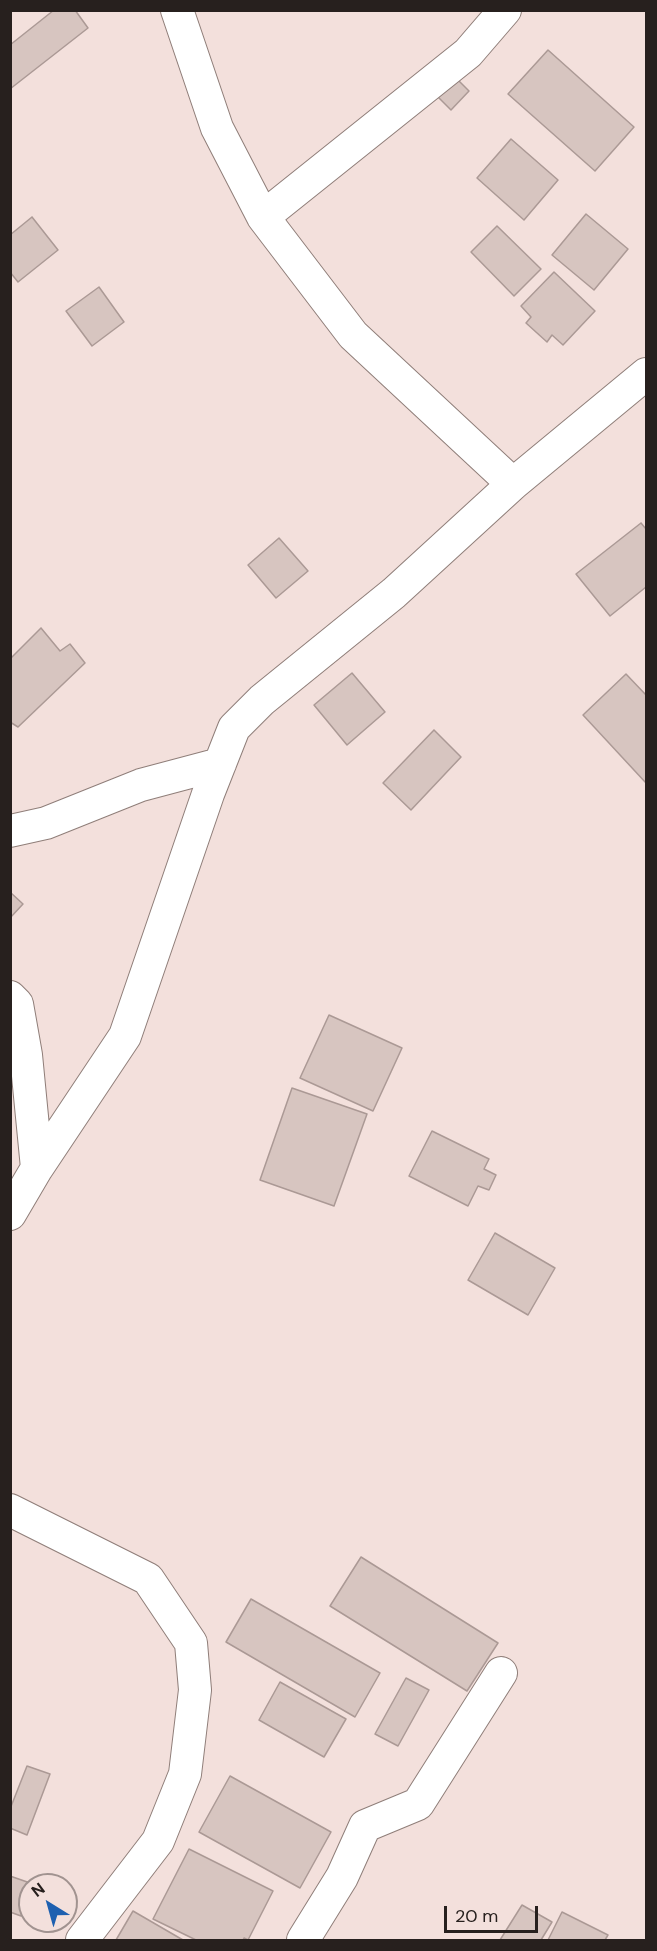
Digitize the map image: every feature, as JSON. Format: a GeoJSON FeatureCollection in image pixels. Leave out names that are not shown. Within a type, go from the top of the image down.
{"type":"FeatureCollection","features":[{"type":"Feature","properties":{"kind":"street"},"geometry":{"type":"LineString","coordinates":[[177,10],[217,128],[263,217],[353,335],[513,484]]}},
{"type":"Feature","properties":{"kind":"street"},"geometry":{"type":"LineString","coordinates":[[263,217],[468,53],[505,10]]}},
{"type":"Feature","properties":{"kind":"street"},"geometry":{"type":"LineString","coordinates":[[10,1214],[37,1168],[125,1036],[234,728],[262,700],[394,593],[513,484],[646,374]]}},
{"type":"Feature","properties":{"kind":"street"},"geometry":{"type":"LineString","coordinates":[[10,831],[46,823],[141,785],[220,764]]}},
{"type":"Feature","properties":{"kind":"street"},"geometry":{"type":"LineString","coordinates":[[10,997],[16,1005],[26,1055],[37,1168]]}},
{"type":"Feature","properties":{"kind":"street"},"geometry":{"type":"LineString","coordinates":[[10,1510],[148,1579],[191,1643],[195,1690],[185,1774],[159,1841],[82,1941]]}},
{"type":"Feature","properties":{"kind":"street"},"geometry":{"type":"LineString","coordinates":[[303,1941],[342,1877],[365,1827],[418,1804],[501,1673]]}},
{"type":"Feature","properties":{"kind":"building"},"geometry":{"type":"Polygon","coordinates":[[[54,10],[75,10],[88,28],[10,89],[10,45],[54,10]]]}},
{"type":"Feature","properties":{"kind":"building"},"geometry":{"type":"Polygon","coordinates":[[[548,50],[634,127],[595,171],[508,94],[548,50]]]}},
{"type":"Feature","properties":{"kind":"building"},"geometry":{"type":"Polygon","coordinates":[[[453,75],[469,91],[451,110],[435,94],[453,75]]]}},
{"type":"Feature","properties":{"kind":"building"},"geometry":{"type":"Polygon","coordinates":[[[511,139],[558,180],[524,220],[477,178],[511,139]]]}},
{"type":"Feature","properties":{"kind":"building"},"geometry":{"type":"Polygon","coordinates":[[[586,214],[628,249],[594,290],[552,255],[586,214]]]}},
{"type":"Feature","properties":{"kind":"building"},"geometry":{"type":"Polygon","coordinates":[[[32,217],[58,250],[18,282],[10,272],[10,235],[32,217]]]}},
{"type":"Feature","properties":{"kind":"building"},"geometry":{"type":"Polygon","coordinates":[[[497,226],[541,269],[514,296],[471,252],[497,226]]]}},
{"type":"Feature","properties":{"kind":"building"},"geometry":{"type":"Polygon","coordinates":[[[554,272],[595,311],[563,345],[552,335],[547,342],[526,323],[531,317],[521,306],[554,272]]]}},
{"type":"Feature","properties":{"kind":"building"},"geometry":{"type":"Polygon","coordinates":[[[99,287],[124,322],[92,346],[66,311],[99,287]]]}},
{"type":"Feature","properties":{"kind":"building"},"geometry":{"type":"Polygon","coordinates":[[[641,523],[646,529],[646,587],[610,616],[576,574],[641,523]]]}},
{"type":"Feature","properties":{"kind":"building"},"geometry":{"type":"Polygon","coordinates":[[[279,538],[308,571],[276,598],[248,565],[279,538]]]}},
{"type":"Feature","properties":{"kind":"building"},"geometry":{"type":"Polygon","coordinates":[[[41,628],[60,651],[70,644],[85,663],[18,727],[10,722],[10,659],[41,628]]]}},
{"type":"Feature","properties":{"kind":"building"},"geometry":{"type":"Polygon","coordinates":[[[352,673],[385,712],[347,745],[314,705],[352,673]]]}},
{"type":"Feature","properties":{"kind":"building"},"geometry":{"type":"Polygon","coordinates":[[[626,674],[646,695],[646,783],[583,715],[626,674]]]}},
{"type":"Feature","properties":{"kind":"building"},"geometry":{"type":"Polygon","coordinates":[[[434,730],[461,757],[411,810],[383,783],[434,730]]]}},
{"type":"Feature","properties":{"kind":"building"},"geometry":{"type":"Polygon","coordinates":[[[10,892],[23,904],[10,918],[10,892]]]}},
{"type":"Feature","properties":{"kind":"building"},"geometry":{"type":"Polygon","coordinates":[[[329,1015],[402,1048],[373,1111],[300,1078],[329,1015]]]}},
{"type":"Feature","properties":{"kind":"building"},"geometry":{"type":"Polygon","coordinates":[[[292,1088],[367,1114],[334,1206],[260,1180],[292,1088]]]}},
{"type":"Feature","properties":{"kind":"building"},"geometry":{"type":"Polygon","coordinates":[[[432,1131],[489,1159],[484,1169],[496,1175],[489,1190],[478,1186],[468,1206],[409,1176],[432,1131]]]}},
{"type":"Feature","properties":{"kind":"building"},"geometry":{"type":"Polygon","coordinates":[[[495,1233],[555,1268],[528,1315],[468,1280],[495,1233]]]}},
{"type":"Feature","properties":{"kind":"building"},"geometry":{"type":"Polygon","coordinates":[[[361,1557],[498,1643],[467,1691],[330,1606],[361,1557]]]}},
{"type":"Feature","properties":{"kind":"building"},"geometry":{"type":"Polygon","coordinates":[[[251,1599],[380,1673],[355,1717],[226,1642],[251,1599]]]}},
{"type":"Feature","properties":{"kind":"building"},"geometry":{"type":"Polygon","coordinates":[[[406,1678],[429,1690],[398,1746],[375,1734],[406,1678]]]}},
{"type":"Feature","properties":{"kind":"building"},"geometry":{"type":"Polygon","coordinates":[[[280,1682],[346,1719],[324,1757],[259,1720],[280,1682]]]}},
{"type":"Feature","properties":{"kind":"building"},"geometry":{"type":"Polygon","coordinates":[[[27,1766],[50,1774],[27,1835],[10,1828],[10,1809],[27,1766]]]}},
{"type":"Feature","properties":{"kind":"building"},"geometry":{"type":"Polygon","coordinates":[[[230,1776],[331,1832],[300,1888],[199,1832],[230,1776]]]}},
{"type":"Feature","properties":{"kind":"building"},"geometry":{"type":"Polygon","coordinates":[[[189,1849],[273,1891],[248,1940],[244,1938],[243,1940],[196,1940],[153,1919],[189,1849]]]}},
{"type":"Feature","properties":{"kind":"building"},"geometry":{"type":"Polygon","coordinates":[[[10,1876],[18,1879],[18,1915],[10,1912],[10,1876]]]}},
{"type":"Feature","properties":{"kind":"building"},"geometry":{"type":"Polygon","coordinates":[[[522,1905],[552,1922],[541,1940],[500,1940],[522,1905]]]}},
{"type":"Feature","properties":{"kind":"building"},"geometry":{"type":"Polygon","coordinates":[[[133,1911],[183,1940],[116,1940],[133,1911]]]}},
{"type":"Feature","properties":{"kind":"building"},"geometry":{"type":"Polygon","coordinates":[[[562,1912],[608,1935],[605,1940],[548,1940],[562,1912]]]}}]}
